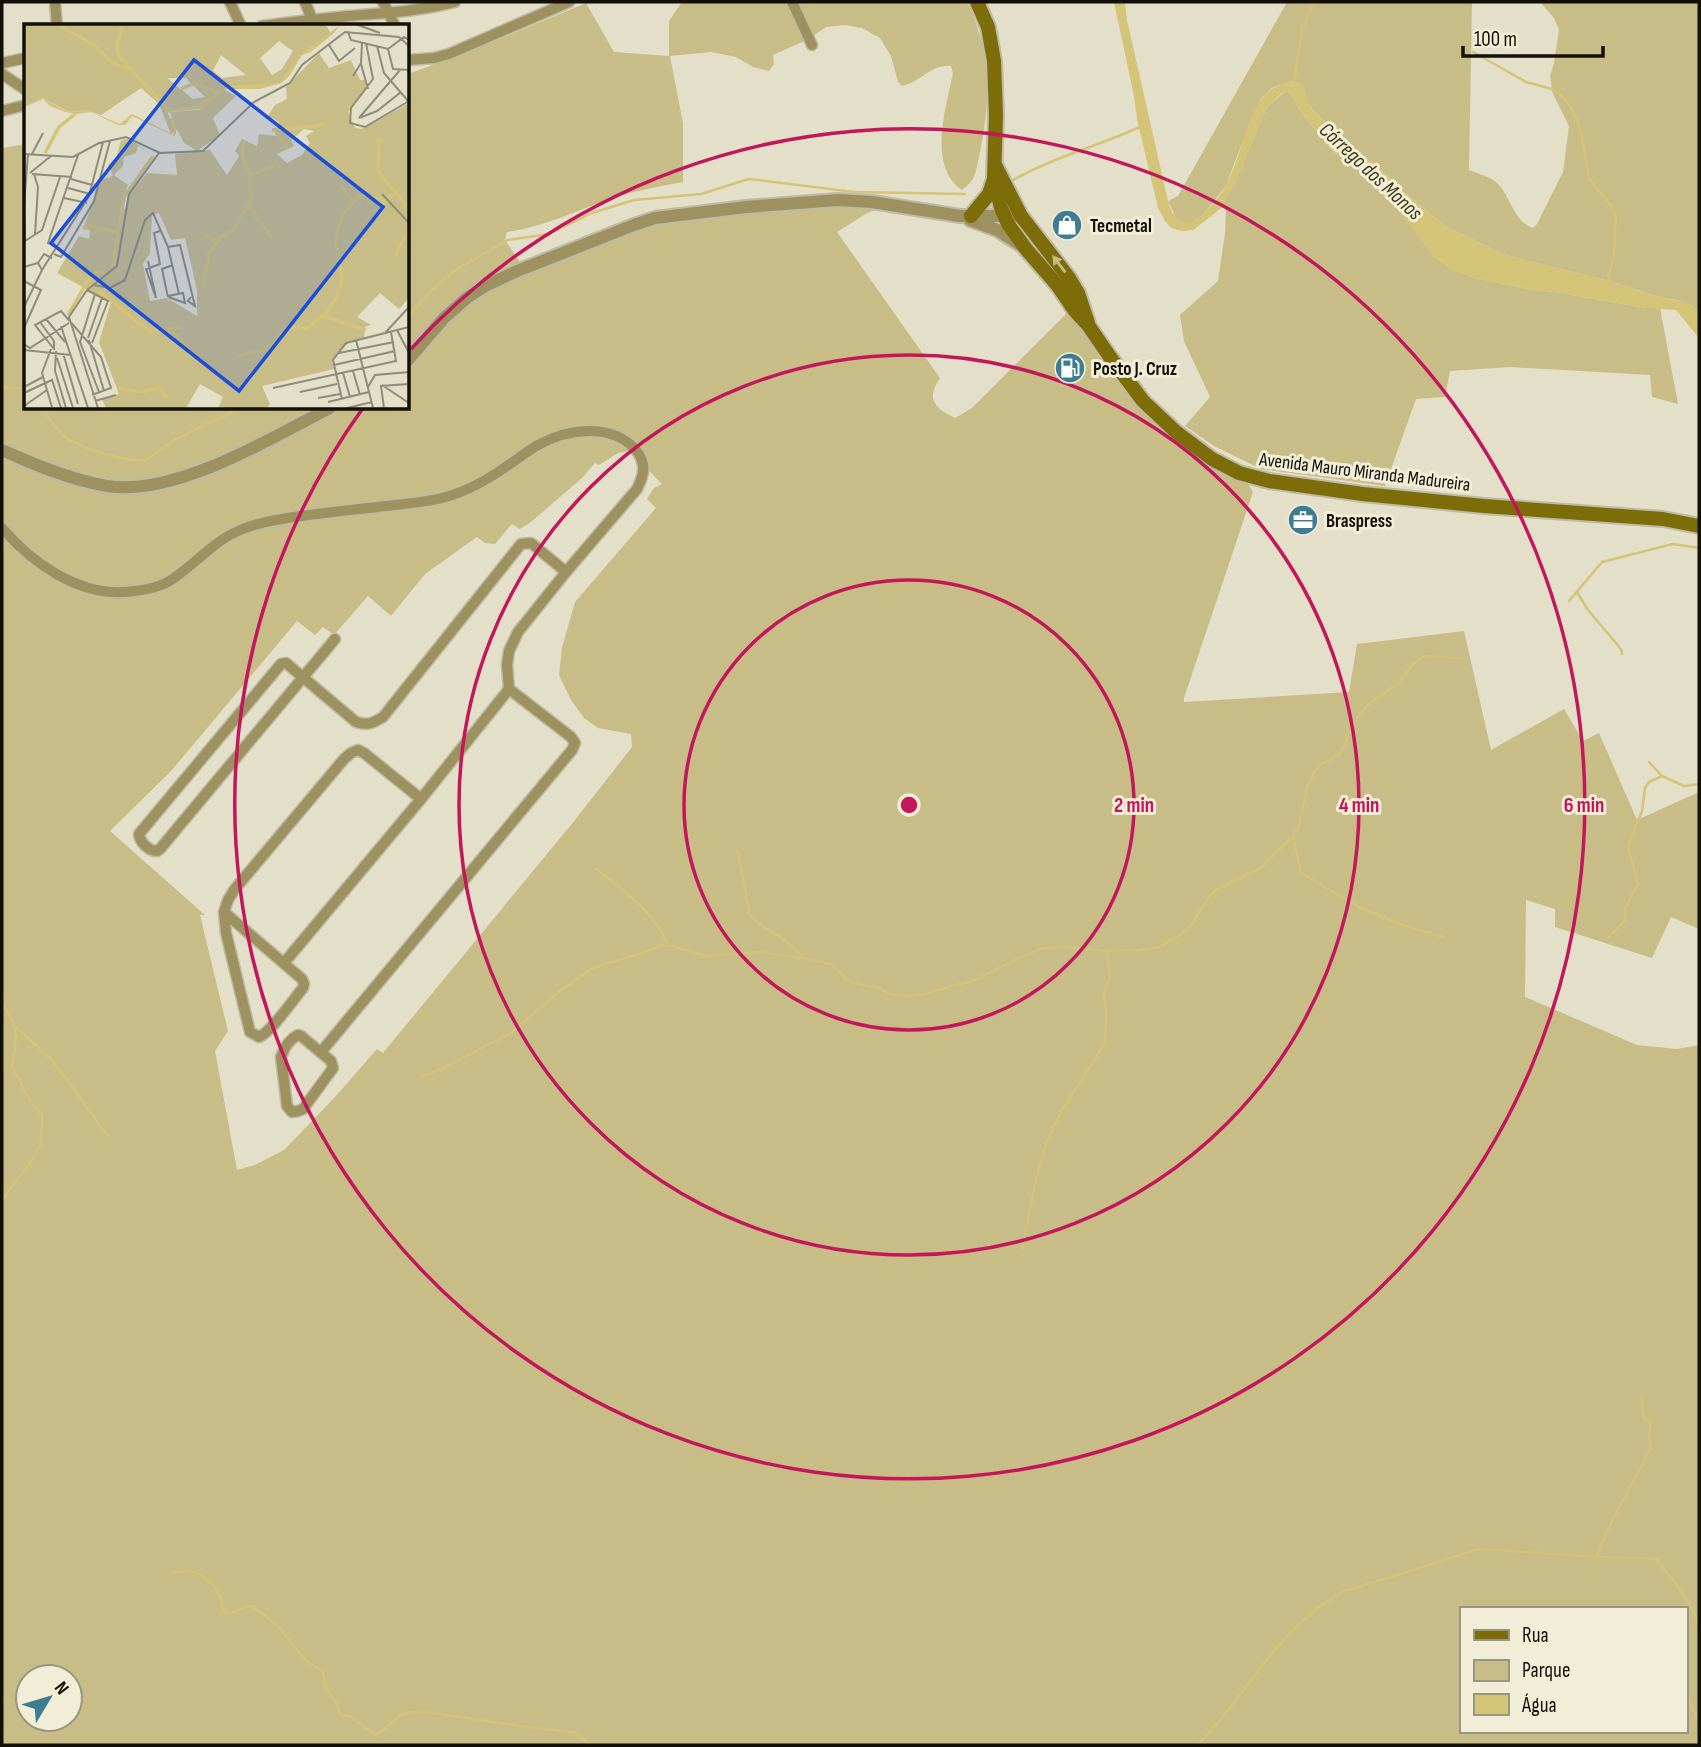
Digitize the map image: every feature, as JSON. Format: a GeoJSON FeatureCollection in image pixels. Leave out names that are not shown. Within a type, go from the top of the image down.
{"type":"FeatureCollection","features":[{"type":"Feature","properties":{"kind":"main road","name":"Avenida Mauro Miranda Madureira"},"geometry":{"type":"LineString","coordinates":[[977,2],[988,27],[994,61],[996,189],[1008,224],[1088,325],[1143,401],[1176,432],[1212,459],[1239,473],[1269,481],[1363,494],[1662,519],[1699,526]]}},
{"type":"Feature","properties":{"kind":"main road","name":"Avenida Mauro Miranda Madureira"},"geometry":{"type":"LineString","coordinates":[[995,172],[1021,216],[1069,278],[1082,302],[1088,325]]}},
{"type":"Feature","properties":{"kind":"main road"},"geometry":{"type":"LineString","coordinates":[[966,216],[989,194],[995,172]]}},
{"type":"Feature","properties":{"kind":"street"},"geometry":{"type":"LineString","coordinates":[[55,2],[57,24]]}},
{"type":"Feature","properties":{"kind":"street"},"geometry":{"type":"LineString","coordinates":[[230,2],[240,24]]}},
{"type":"Feature","properties":{"kind":"street"},"geometry":{"type":"LineString","coordinates":[[305,2],[312,19]]}},
{"type":"Feature","properties":{"kind":"street"},"geometry":{"type":"LineString","coordinates":[[383,2],[394,24]]}},
{"type":"Feature","properties":{"kind":"street"},"geometry":{"type":"LineString","coordinates":[[276,24],[388,13],[455,2]]}},
{"type":"Feature","properties":{"kind":"street"},"geometry":{"type":"LineString","coordinates":[[410,57],[434,58],[449,54],[569,2]]}},
{"type":"Feature","properties":{"kind":"street"},"geometry":{"type":"LineString","coordinates":[[792,2],[812,45]]}},
{"type":"Feature","properties":{"kind":"street"},"geometry":{"type":"LineString","coordinates":[[2,63],[24,58]]}},
{"type":"Feature","properties":{"kind":"street"},"geometry":{"type":"LineString","coordinates":[[2,74],[24,89]]}},
{"type":"Feature","properties":{"kind":"street"},"geometry":{"type":"LineString","coordinates":[[2,110],[24,105]]}},
{"type":"Feature","properties":{"kind":"street"},"geometry":{"type":"LineString","coordinates":[[410,358],[444,318],[487,285],[655,218],[746,207],[854,200],[966,216],[1021,216]]}},
{"type":"Feature","properties":{"kind":"street"},"geometry":{"type":"LineString","coordinates":[[966,216],[997,230],[1026,249]]}},
{"type":"Feature","properties":{"kind":"street"},"geometry":{"type":"LineString","coordinates":[[2,450],[71,477],[108,486],[137,487],[163,483],[199,472],[326,410]]}},
{"type":"Feature","properties":{"kind":"street"},"geometry":{"type":"LineString","coordinates":[[2,528],[35,559],[61,577],[93,590],[123,592],[150,589],[172,580],[216,543],[238,530],[326,512],[408,504],[447,496],[495,474],[537,445],[560,436],[579,432],[602,432],[620,437],[637,451],[643,464],[643,476],[637,489],[518,632],[509,651],[509,689],[284,963]]}},
{"type":"Feature","properties":{"kind":"street"},"geometry":{"type":"LineString","coordinates":[[335,639],[303,677],[160,849],[152,850],[142,843],[139,834],[281,664],[286,663],[303,677],[356,722],[365,725],[373,723],[383,717],[521,544],[531,543],[566,572]]}},
{"type":"Feature","properties":{"kind":"street"},"geometry":{"type":"LineString","coordinates":[[321,1052],[572,750],[575,743],[571,737],[509,689]]}},
{"type":"Feature","properties":{"kind":"street"},"geometry":{"type":"LineString","coordinates":[[224,912],[302,979],[304,984],[264,1035],[259,1037],[250,1032],[226,933],[224,912],[234,890],[335,768],[351,753],[358,750],[364,753],[421,799]]}},
{"type":"Feature","properties":{"kind":"street"},"geometry":{"type":"LineString","coordinates":[[299,1035],[321,1052],[333,1064],[330,1073],[303,1109],[292,1112],[287,1106],[281,1064],[284,1049],[299,1035]]}},
{"type":"Feature","properties":{"kind":"green space"},"geometry":{"type":"Polygon","coordinates":[[[682,2],[967,2],[981,38],[987,94],[984,133],[977,169],[962,190],[951,180],[942,152],[944,119],[953,73],[951,66],[932,70],[902,86],[898,82],[891,56],[880,38],[862,28],[845,25],[826,27],[809,39],[773,55],[774,64],[769,71],[753,67],[736,57],[711,52],[670,56],[683,123],[683,182],[621,195],[548,222],[507,232],[505,240],[528,274],[562,257],[647,225],[677,219],[735,212],[870,206],[878,208],[837,232],[940,378],[933,397],[942,410],[955,418],[972,408],[1069,311],[1128,390],[1245,479],[1253,492],[1184,702],[1349,692],[1357,644],[1464,631],[1491,750],[1564,709],[1583,741],[1599,733],[1637,820],[1699,792],[1699,929],[1671,917],[1652,958],[1555,927],[1555,909],[1526,900],[1525,997],[1637,1045],[1677,1049],[1699,1045],[1699,1745],[2,1745],[2,148],[24,144],[24,410],[410,410],[410,73],[586,3],[614,52],[669,56],[669,21],[682,2]],[[630,451],[618,453],[599,465],[595,463],[582,478],[520,529],[512,524],[495,544],[485,543],[477,537],[425,574],[391,616],[368,596],[334,635],[323,627],[315,635],[297,621],[172,770],[110,831],[205,915],[200,915],[228,1031],[215,1051],[237,1170],[255,1165],[284,1150],[377,1049],[383,1053],[632,747],[631,734],[598,728],[584,718],[571,700],[559,675],[562,648],[575,602],[656,508],[647,499],[654,488],[662,484],[630,451]]]}},
{"type":"Feature","properties":{"kind":"green space"},"geometry":{"type":"Polygon","coordinates":[[[1287,2],[1472,2],[1469,170],[1496,182],[1521,220],[1533,228],[1563,172],[1569,126],[1553,94],[1550,76],[1559,30],[1554,18],[1540,2],[1699,2],[1699,314],[1693,306],[1678,300],[1516,258],[1447,227],[1399,188],[1376,165],[1353,149],[1312,109],[1300,84],[1292,81],[1272,88],[1262,97],[1226,186],[1205,212],[1188,224],[1176,218],[1168,201],[1178,196],[1287,2]]]}},
{"type":"Feature","properties":{"kind":"green space"},"geometry":{"type":"Polygon","coordinates":[[[1288,91],[1300,111],[1333,151],[1358,165],[1389,194],[1434,256],[1451,269],[1475,278],[1533,290],[1660,308],[1678,404],[1652,397],[1650,375],[1510,367],[1450,371],[1445,397],[1416,399],[1385,486],[1261,469],[1214,446],[1185,426],[1210,397],[1184,341],[1180,315],[1218,281],[1225,233],[1226,211],[1223,205],[1267,107],[1288,91]]]}},
{"type":"Feature","properties":{"kind":"water","name":"Córrego dos Monos"},"geometry":{"type":"Polygon","coordinates":[[[1114,2],[1125,2],[1168,201],[1172,212],[1180,220],[1188,223],[1193,221],[1215,202],[1231,175],[1251,118],[1262,98],[1275,87],[1294,81],[1300,84],[1312,109],[1353,149],[1376,165],[1399,188],[1447,227],[1516,258],[1609,281],[1663,298],[1687,302],[1699,314],[1699,338],[1676,310],[1646,308],[1533,290],[1475,278],[1451,269],[1434,256],[1403,217],[1389,194],[1358,165],[1333,151],[1300,111],[1288,91],[1267,107],[1223,206],[1193,230],[1171,228],[1158,208],[1114,2]]]}},
{"type":"Feature","properties":{"kind":"waterway"},"geometry":{"type":"LineString","coordinates":[[1294,83],[1302,29],[1314,2]]}},
{"type":"Feature","properties":{"kind":"waterway"},"geometry":{"type":"LineString","coordinates":[[1473,52],[1526,82],[1552,89],[1571,107],[1581,131],[1589,179],[1611,205],[1616,218],[1614,255],[1608,281]]}},
{"type":"Feature","properties":{"kind":"waterway"},"geometry":{"type":"LineString","coordinates":[[1013,180],[1045,164],[1142,126]]}},
{"type":"Feature","properties":{"kind":"waterway"},"geometry":{"type":"LineString","coordinates":[[410,314],[457,269],[508,240],[549,234],[592,213],[634,200],[701,194],[749,179],[854,192],[965,194]]}},
{"type":"Feature","properties":{"kind":"waterway"},"geometry":{"type":"LineString","coordinates":[[2,387],[24,389]]}},
{"type":"Feature","properties":{"kind":"waterway"},"geometry":{"type":"LineString","coordinates":[[44,410],[51,422],[69,439],[89,449],[113,456],[145,461],[176,439],[237,410]]}},
{"type":"Feature","properties":{"kind":"waterway"},"geometry":{"type":"LineString","coordinates":[[1569,601],[1602,562],[1673,544],[1699,548]]}},
{"type":"Feature","properties":{"kind":"waterway"},"geometry":{"type":"LineString","coordinates":[[1577,592],[1588,610],[1621,649],[1622,654]]}},
{"type":"Feature","properties":{"kind":"waterway"},"geometry":{"type":"LineString","coordinates":[[422,1076],[444,1068],[512,1032],[561,990],[590,970],[660,946],[668,945],[706,956],[758,952],[815,960],[833,965],[853,983],[876,987],[891,994],[910,996],[975,980],[1045,948],[1068,947],[1107,951],[1160,947],[1189,929],[1208,898],[1217,889],[1259,869],[1293,836],[1298,828],[1307,789],[1315,771],[1321,764],[1340,753],[1357,719],[1368,704],[1398,683],[1420,658],[1463,658]]}},
{"type":"Feature","properties":{"kind":"waterway"},"geometry":{"type":"LineString","coordinates":[[1649,762],[1662,776],[1684,786],[1699,784]]}},
{"type":"Feature","properties":{"kind":"waterway"},"geometry":{"type":"LineString","coordinates":[[1608,938],[1625,920],[1625,908],[1638,884],[1628,847],[1642,811],[1645,788],[1649,782],[1662,776]]}},
{"type":"Feature","properties":{"kind":"waterway"},"geometry":{"type":"LineString","coordinates":[[1293,836],[1301,873],[1360,908],[1444,937]]}},
{"type":"Feature","properties":{"kind":"waterway"},"geometry":{"type":"LineString","coordinates":[[738,852],[750,915],[804,958]]}},
{"type":"Feature","properties":{"kind":"waterway"},"geometry":{"type":"LineString","coordinates":[[596,869],[646,912],[668,945]]}},
{"type":"Feature","properties":{"kind":"waterway"},"geometry":{"type":"LineString","coordinates":[[1022,1249],[1046,1143],[1062,1110],[1105,1043],[1104,994],[1110,977],[1107,951]]}},
{"type":"Feature","properties":{"kind":"waterway"},"geometry":{"type":"LineString","coordinates":[[2,1004],[12,1020],[16,1034],[12,1067],[32,1104],[42,1115],[40,1146],[2,1200]]}},
{"type":"Feature","properties":{"kind":"waterway"},"geometry":{"type":"LineString","coordinates":[[15,1026],[49,1057],[107,1135]]}},
{"type":"Feature","properties":{"kind":"waterway"},"geometry":{"type":"LineString","coordinates":[[1596,1557],[1650,1450],[1651,1423],[1643,1415],[1642,1398]]}},
{"type":"Feature","properties":{"kind":"waterway"},"geometry":{"type":"LineString","coordinates":[[1198,1745],[1281,1643],[1319,1607],[1342,1592],[1479,1549],[1656,1559],[1686,1598],[1699,1624]]}},
{"type":"Feature","properties":{"kind":"waterway"},"geometry":{"type":"LineString","coordinates":[[172,1573],[186,1571],[203,1576],[219,1594],[225,1613],[254,1607],[278,1626],[306,1661],[323,1671],[325,1685],[340,1714],[351,1717],[377,1735],[402,1714],[434,1713],[572,1732],[589,1745]]}},
{"type":"Feature","properties":{"kind":"waterway"},"geometry":{"type":"LineString","coordinates":[[1687,1694],[1699,1719]]}},
{"type":"Feature","properties":{"kind":"place","name":"Tecmetal"},"geometry":{"type":"Point","coordinates":[1067,225]}},
{"type":"Feature","properties":{"kind":"place","name":"Posto J. Cruz"},"geometry":{"type":"Point","coordinates":[1070,368]}},
{"type":"Feature","properties":{"kind":"place","name":"Braspress"},"geometry":{"type":"Point","coordinates":[1303,520]}}]}
